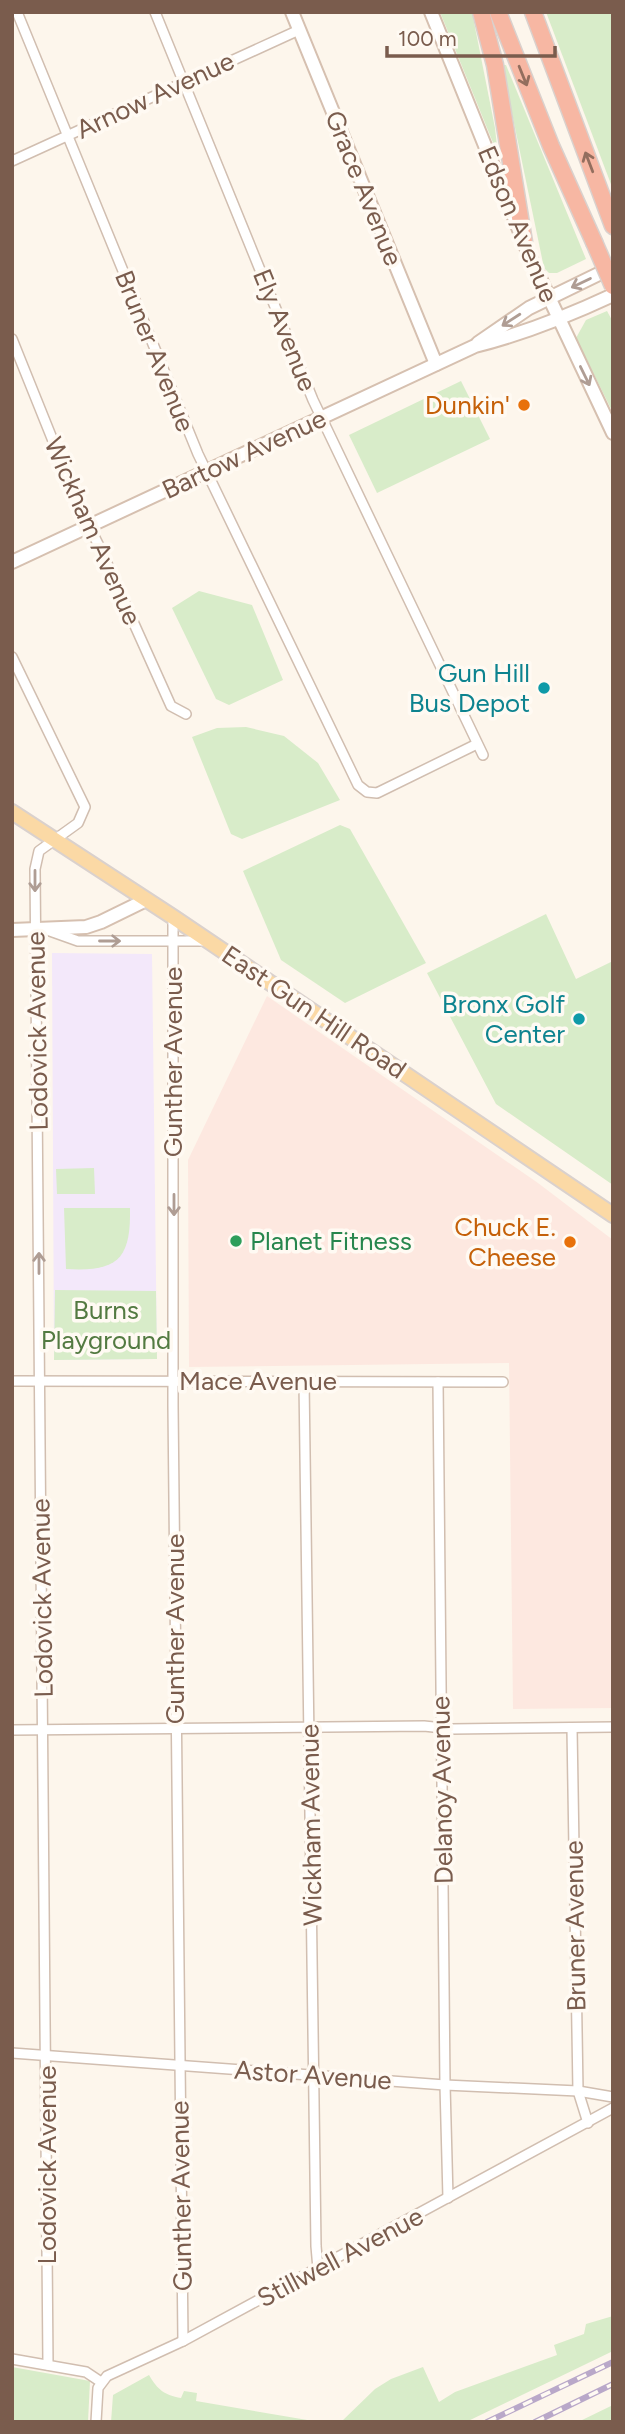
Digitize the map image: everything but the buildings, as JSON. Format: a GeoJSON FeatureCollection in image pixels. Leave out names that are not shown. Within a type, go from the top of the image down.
{"type":"FeatureCollection","features":[{"type":"Feature","properties":{"kind":"highway"},"geometry":{"type":"LineString","coordinates":[[481,12],[495,65],[524,242]]}},
{"type":"Feature","properties":{"kind":"highway"},"geometry":{"type":"LineString","coordinates":[[498,12],[551,146],[613,286]]}},
{"type":"Feature","properties":{"kind":"highway"},"geometry":{"type":"LineString","coordinates":[[532,12],[613,226]]}},
{"type":"Feature","properties":{"kind":"main road","name":"Grace Avenue"},"geometry":{"type":"LineString","coordinates":[[292,12],[436,364]]}},
{"type":"Feature","properties":{"kind":"main road","name":"Edson Avenue"},"geometry":{"type":"LineString","coordinates":[[431,12],[524,242],[613,433]]}},
{"type":"Feature","properties":{"kind":"main road","name":"Bartow Avenue"},"geometry":{"type":"LineString","coordinates":[[475,346],[499,327],[549,298],[613,267]]}},
{"type":"Feature","properties":{"kind":"main road","name":"Bartow Avenue"},"geometry":{"type":"LineString","coordinates":[[12,562],[475,346],[504,339],[613,295]]}},
{"type":"Feature","properties":{"kind":"main road","name":"East Gun Hill Road"},"geometry":{"type":"LineString","coordinates":[[12,812],[209,941],[613,1215]]}},
{"type":"Feature","properties":{"kind":"main road"},"geometry":{"type":"LineString","coordinates":[[12,930],[75,929],[96,924],[146,900]]}},
{"type":"Feature","properties":{"kind":"street","name":"Bruner Avenue"},"geometry":{"type":"LineString","coordinates":[[17,12],[206,472],[358,785],[367,792],[377,793],[477,744]]}},
{"type":"Feature","properties":{"kind":"street","name":"Ely Avenue"},"geometry":{"type":"LineString","coordinates":[[155,12],[322,417],[483,755]]}},
{"type":"Feature","properties":{"kind":"street","name":"Arnow Avenue"},"geometry":{"type":"LineString","coordinates":[[12,161],[299,30]]}},
{"type":"Feature","properties":{"kind":"street","name":"Wickham Avenue"},"geometry":{"type":"LineString","coordinates":[[12,339],[78,503],[170,706],[186,714]]}},
{"type":"Feature","properties":{"kind":"street"},"geometry":{"type":"LineString","coordinates":[[12,657],[85,807],[78,823],[54,839]]}},
{"type":"Feature","properties":{"kind":"street","name":"Lodovick Avenue"},"geometry":{"type":"LineString","coordinates":[[48,2365],[40,1381],[43,930],[37,860],[39,852],[54,839]]}},
{"type":"Feature","properties":{"kind":"street","name":"Gunther Avenue"},"geometry":{"type":"LineString","coordinates":[[173,917],[175,1728],[183,2341]]}},
{"type":"Feature","properties":{"kind":"street"},"geometry":{"type":"LineString","coordinates":[[43,930],[78,940],[209,941]]}},
{"type":"Feature","properties":{"kind":"street","name":"Mace Avenue"},"geometry":{"type":"LineString","coordinates":[[12,1381],[503,1382]]}},
{"type":"Feature","properties":{"kind":"street","name":"Wickham Avenue"},"geometry":{"type":"LineString","coordinates":[[304,1381],[318,2269]]}},
{"type":"Feature","properties":{"kind":"street","name":"Delanoy Avenue"},"geometry":{"type":"LineString","coordinates":[[438,1381],[448,2199]]}},
{"type":"Feature","properties":{"kind":"street"},"geometry":{"type":"LineString","coordinates":[[12,1730],[613,1727]]}},
{"type":"Feature","properties":{"kind":"street","name":"Bruner Avenue"},"geometry":{"type":"LineString","coordinates":[[572,1728],[578,2091],[588,2123]]}},
{"type":"Feature","properties":{"kind":"street","name":"Astor Avenue"},"geometry":{"type":"LineString","coordinates":[[12,2053],[445,2085],[578,2091],[613,2098]]}},
{"type":"Feature","properties":{"kind":"street","name":"Stillwell Avenue"},"geometry":{"type":"LineString","coordinates":[[101,2382],[318,2269],[613,2108]]}},
{"type":"Feature","properties":{"kind":"street"},"geometry":{"type":"LineString","coordinates":[[12,2358],[86,2372],[101,2382],[96,2397],[96,2422]]}},
{"type":"Feature","properties":{"kind":"shaded area"},"geometry":{"type":"Polygon","coordinates":[[[52,953],[152,954],[157,1359],[54,1360],[52,953]]]}},
{"type":"Feature","properties":{"kind":"shaded area"},"geometry":{"type":"Polygon","coordinates":[[[267,996],[538,1183],[613,1240],[613,1708],[513,1709],[509,1363],[189,1367],[188,1160],[267,996]]]}},
{"type":"Feature","properties":{"kind":"green space"},"geometry":{"type":"Polygon","coordinates":[[[440,12],[472,12],[498,155],[440,12]]]}},
{"type":"Feature","properties":{"kind":"green space"},"geometry":{"type":"Polygon","coordinates":[[[546,12],[613,12],[613,189],[612,187],[546,12]]]}},
{"type":"Feature","properties":{"kind":"green space"},"geometry":{"type":"Polygon","coordinates":[[[502,65],[506,65],[586,259],[557,273],[549,273],[544,268],[502,65]]]}},
{"type":"Feature","properties":{"kind":"green space"},"geometry":{"type":"Polygon","coordinates":[[[607,311],[613,322],[613,413],[576,338],[586,320],[607,311]]]}},
{"type":"Feature","properties":{"kind":"green space"},"geometry":{"type":"Polygon","coordinates":[[[461,381],[490,439],[377,493],[349,435],[461,381]]]}},
{"type":"Feature","properties":{"kind":"green space"},"geometry":{"type":"Polygon","coordinates":[[[199,591],[252,605],[283,680],[229,705],[216,699],[172,608],[199,591]]]}},
{"type":"Feature","properties":{"kind":"green space"},"geometry":{"type":"Polygon","coordinates":[[[246,727],[284,736],[318,763],[340,800],[242,839],[231,834],[192,737],[217,728],[246,727]]]}},
{"type":"Feature","properties":{"kind":"green space"},"geometry":{"type":"Polygon","coordinates":[[[340,825],[350,829],[426,963],[345,1003],[281,960],[243,871],[340,825]]]}},
{"type":"Feature","properties":{"kind":"green space"},"geometry":{"type":"Polygon","coordinates":[[[546,914],[576,979],[613,961],[613,1185],[496,1104],[427,973],[546,914]]]}},
{"type":"Feature","properties":{"kind":"green space"},"geometry":{"type":"Polygon","coordinates":[[[94,1168],[95,1194],[57,1194],[56,1169],[94,1168]]]}},
{"type":"Feature","properties":{"kind":"green space"},"geometry":{"type":"Polygon","coordinates":[[[64,1208],[130,1208],[128,1239],[118,1259],[98,1268],[66,1269],[64,1208]]]}},
{"type":"Feature","properties":{"kind":"green space","name":"Burns Playground"},"geometry":{"type":"Polygon","coordinates":[[[55,1290],[156,1291],[157,1359],[54,1360],[55,1290]]]}},
{"type":"Feature","properties":{"kind":"green space"},"geometry":{"type":"Polygon","coordinates":[[[613,2316],[613,2351],[466,2422],[341,2422],[375,2389],[391,2379],[423,2367],[439,2402],[455,2392],[557,2355],[554,2345],[584,2334],[586,2324],[613,2316]]]}},
{"type":"Feature","properties":{"kind":"green space"},"geometry":{"type":"Polygon","coordinates":[[[12,2367],[90,2381],[88,2422],[12,2422],[12,2367]]]}},
{"type":"Feature","properties":{"kind":"green space"},"geometry":{"type":"Polygon","coordinates":[[[149,2375],[162,2391],[175,2397],[181,2398],[184,2391],[197,2393],[196,2401],[319,2422],[111,2422],[113,2395],[149,2375]]]}},
{"type":"Feature","properties":{"kind":"green space"},"geometry":{"type":"Polygon","coordinates":[[[613,2405],[613,2422],[578,2422],[613,2405]]]}},
{"type":"Feature","properties":{"kind":"railway"},"geometry":{"type":"LineString","coordinates":[[487,2422],[613,2362]]}},
{"type":"Feature","properties":{"kind":"railway"},"geometry":{"type":"LineString","coordinates":[[535,2422],[613,2384]]}},
{"type":"Feature","properties":{"kind":"place","name":"Dunkin'"},"geometry":{"type":"Point","coordinates":[524,405]}},
{"type":"Feature","properties":{"kind":"place","name":"Gun Hill Bus Depot"},"geometry":{"type":"Point","coordinates":[544,688]}},
{"type":"Feature","properties":{"kind":"place","name":"Bronx Golf Center"},"geometry":{"type":"Point","coordinates":[579,1019]}},
{"type":"Feature","properties":{"kind":"place","name":"Planet Fitness"},"geometry":{"type":"Point","coordinates":[236,1241]}},
{"type":"Feature","properties":{"kind":"place","name":"Chuck E. Cheese"},"geometry":{"type":"Point","coordinates":[570,1242]}}]}
